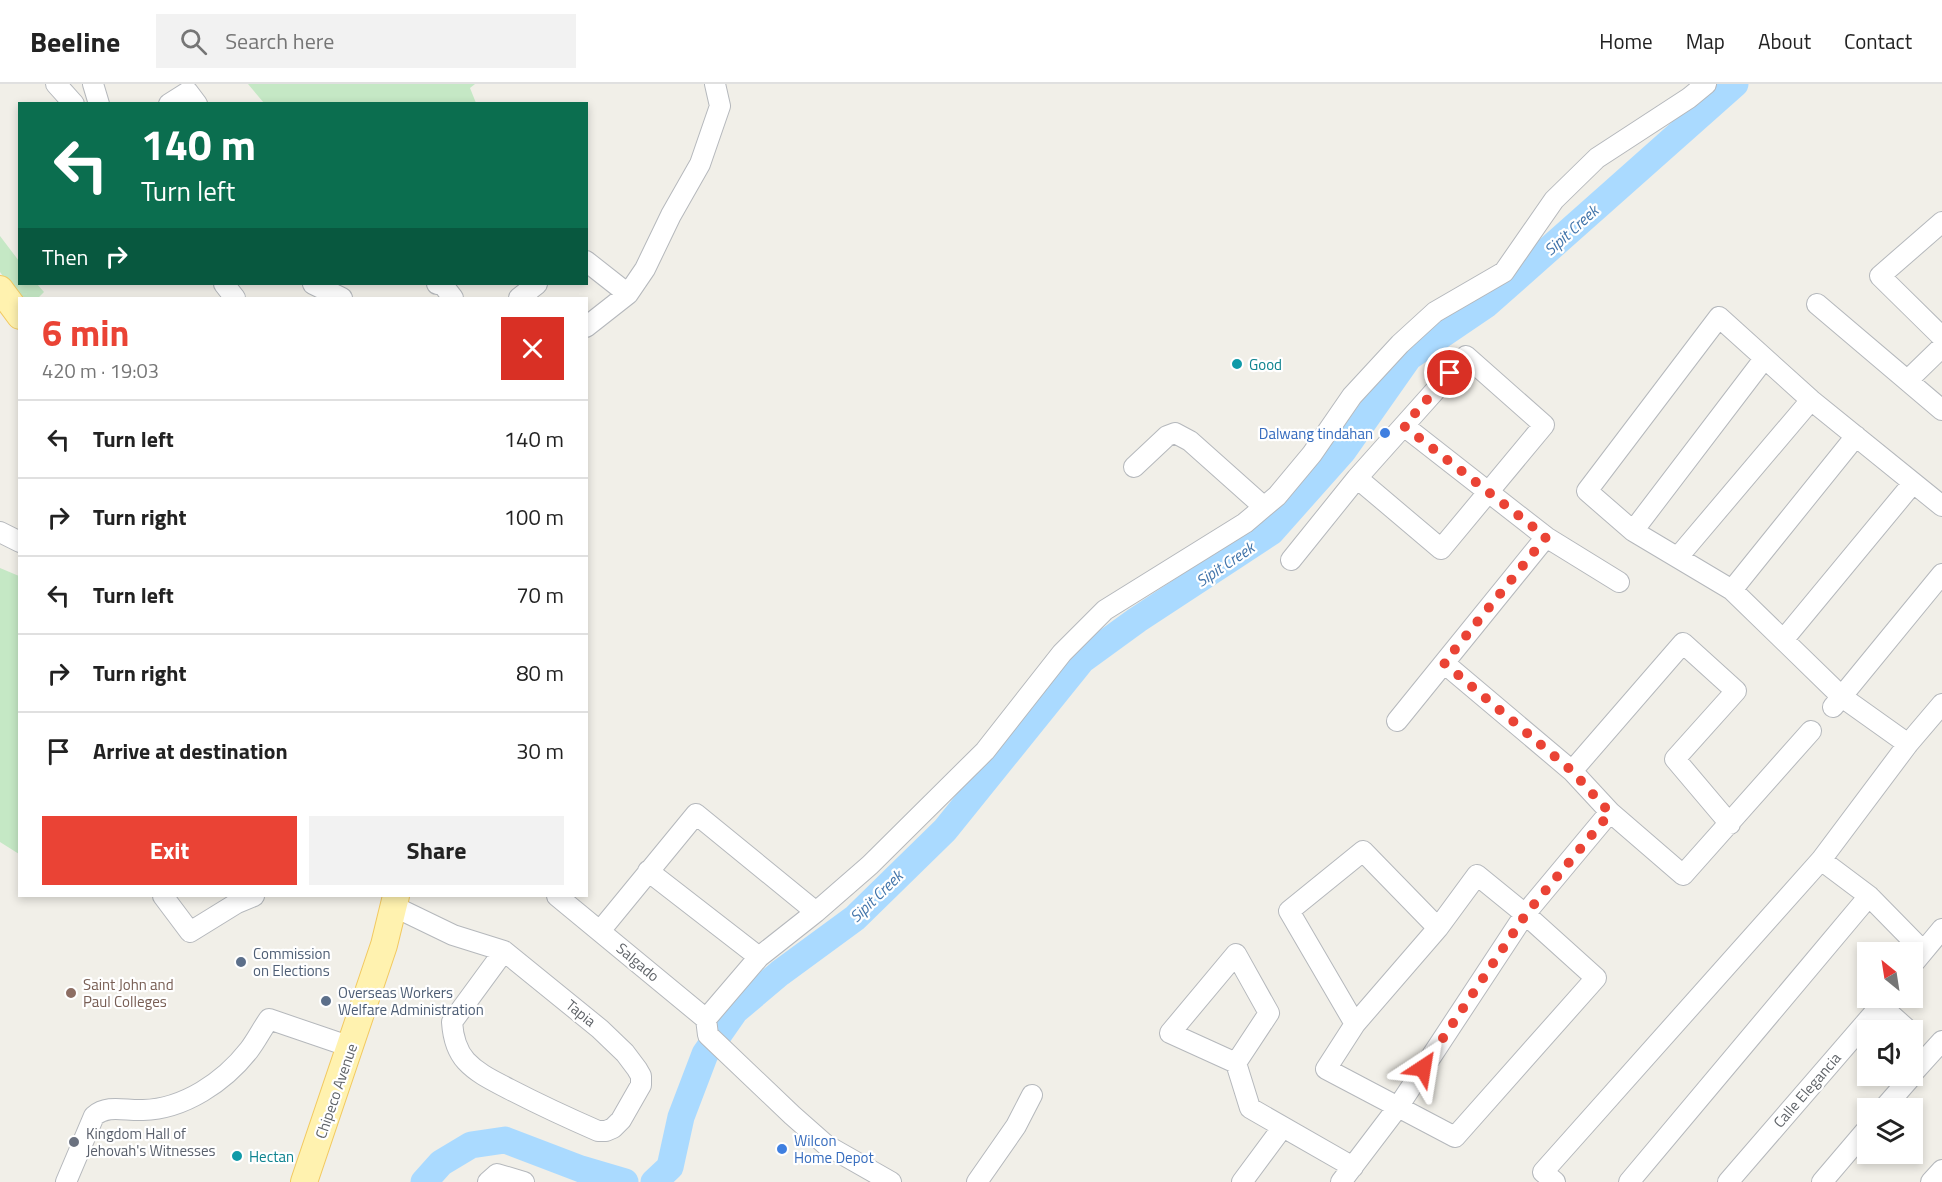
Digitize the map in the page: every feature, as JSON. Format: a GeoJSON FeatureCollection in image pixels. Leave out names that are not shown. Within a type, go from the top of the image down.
{"type":"FeatureCollection","features":[{"type":"Feature","properties":{"kind":"main road"},"geometry":{"type":"LineString","coordinates":[[0,290],[18,313]]}},
{"type":"Feature","properties":{"kind":"main road","name":"Chipeco Avenue"},"geometry":{"type":"LineString","coordinates":[[304,1182],[384,945],[394,901]]}},
{"type":"Feature","properties":{"kind":"street"},"geometry":{"type":"LineString","coordinates":[[56,84],[72,102]]}},
{"type":"Feature","properties":{"kind":"street"},"geometry":{"type":"LineString","coordinates":[[93,84],[98,102]]}},
{"type":"Feature","properties":{"kind":"street"},"geometry":{"type":"LineString","coordinates":[[588,325],[628,294],[645,269],[671,215],[700,164],[720,106],[715,84]]}},
{"type":"Feature","properties":{"kind":"street"},"geometry":{"type":"LineString","coordinates":[[707,1027],[759,957],[870,865],[985,751],[1062,653],[1105,610],[1245,523],[1277,496],[1312,454],[1352,396],[1400,344],[1435,312],[1504,272],[1554,200],[1597,158],[1689,98],[1706,84]]}},
{"type":"Feature","properties":{"kind":"street"},"geometry":{"type":"LineString","coordinates":[[172,102],[188,92],[196,102]]}},
{"type":"Feature","properties":{"kind":"street"},"geometry":{"type":"LineString","coordinates":[[1942,222],[1880,276],[1942,337]]}},
{"type":"Feature","properties":{"kind":"street"},"geometry":{"type":"LineString","coordinates":[[588,263],[628,294]]}},
{"type":"Feature","properties":{"kind":"street"},"geometry":{"type":"LineString","coordinates":[[225,285],[234,297]]}},
{"type":"Feature","properties":{"kind":"street"},"geometry":{"type":"LineString","coordinates":[[315,285],[340,297]]}},
{"type":"Feature","properties":{"kind":"street"},"geometry":{"type":"LineString","coordinates":[[520,297],[536,285]]}},
{"type":"Feature","properties":{"kind":"street"},"geometry":{"type":"LineString","coordinates":[[1817,304],[1942,410]]}},
{"type":"Feature","properties":{"kind":"street"},"geometry":{"type":"LineString","coordinates":[[1908,744],[1837,702],[1784,639],[1732,590],[1633,531],[1587,491],[1719,317],[1812,400],[1942,506]]}},
{"type":"Feature","properties":{"kind":"street"},"geometry":{"type":"LineString","coordinates":[[1908,381],[1942,347]]}},
{"type":"Feature","properties":{"kind":"street"},"geometry":{"type":"LineString","coordinates":[[1291,561],[1358,478],[1466,356],[1545,425],[1441,549],[1358,478]]}},
{"type":"Feature","properties":{"kind":"street"},"geometry":{"type":"LineString","coordinates":[[1633,531],[1764,359]]}},
{"type":"Feature","properties":{"kind":"street"},"geometry":{"type":"LineString","coordinates":[[1678,557],[1812,400]]}},
{"type":"Feature","properties":{"kind":"street"},"geometry":{"type":"LineString","coordinates":[[1404,426],[1546,537],[1619,582]]}},
{"type":"Feature","properties":{"kind":"street"},"geometry":{"type":"LineString","coordinates":[[1134,467],[1167,436],[1175,433],[1190,441],[1264,507]]}},
{"type":"Feature","properties":{"kind":"street"},"geometry":{"type":"LineString","coordinates":[[1732,590],[1856,436]]}},
{"type":"Feature","properties":{"kind":"street"},"geometry":{"type":"LineString","coordinates":[[1784,639],[1913,483]]}},
{"type":"Feature","properties":{"kind":"street"},"geometry":{"type":"LineString","coordinates":[[0,532],[18,541]]}},
{"type":"Feature","properties":{"kind":"street"},"geometry":{"type":"LineString","coordinates":[[1397,721],[1546,537]]}},
{"type":"Feature","properties":{"kind":"street"},"geometry":{"type":"LineString","coordinates":[[1837,702],[1942,574]]}},
{"type":"Feature","properties":{"kind":"street"},"geometry":{"type":"LineString","coordinates":[[1572,771],[1683,643],[1736,691],[1675,759],[1730,824]]}},
{"type":"Feature","properties":{"kind":"street"},"geometry":{"type":"LineString","coordinates":[[1444,663],[1572,771],[1610,813],[1683,875],[1811,731]]}},
{"type":"Feature","properties":{"kind":"street"},"geometry":{"type":"LineString","coordinates":[[1555,1182],[1543,1172],[1821,860],[1908,744],[1942,704]]}},
{"type":"Feature","properties":{"kind":"street"},"geometry":{"type":"LineString","coordinates":[[1236,1063],[1269,1013],[1236,954],[1170,1033],[1236,1063],[1250,1108],[1347,1175],[1398,1107],[1526,914],[1610,813]]}},
{"type":"Feature","properties":{"kind":"street"},"geometry":{"type":"LineString","coordinates":[[600,931],[696,814],[816,912]]}},
{"type":"Feature","properties":{"kind":"street"},"geometry":{"type":"LineString","coordinates":[[1355,1024],[1289,912],[1363,851],[1438,928]]}},
{"type":"Feature","properties":{"kind":"street"},"geometry":{"type":"LineString","coordinates":[[1821,860],[1869,896],[1905,942]]}},
{"type":"Feature","properties":{"kind":"street"},"geometry":{"type":"LineString","coordinates":[[648,871],[759,957]]}},
{"type":"Feature","properties":{"kind":"street"},"geometry":{"type":"LineString","coordinates":[[1477,875],[1526,914],[1596,978],[1455,1137],[1326,1069],[1355,1024],[1438,928],[1477,875]]}},
{"type":"Feature","properties":{"kind":"street"},"geometry":{"type":"LineString","coordinates":[[1629,1182],[1869,896]]}},
{"type":"Feature","properties":{"kind":"street"},"geometry":{"type":"LineString","coordinates":[[164,897],[190,932],[241,898]]}},
{"type":"Feature","properties":{"kind":"street","name":"Salgado"},"geometry":{"type":"LineString","coordinates":[[558,897],[600,931],[707,1027],[724,1050],[826,1145],[891,1182]]}},
{"type":"Feature","properties":{"kind":"street","name":"Tapia"},"geometry":{"type":"LineString","coordinates":[[394,901],[453,934],[504,951],[600,1029],[631,1060],[641,1076],[641,1085],[613,1128],[598,1131],[548,1109],[478,1072],[457,1047],[452,1022],[504,951]]}},
{"type":"Feature","properties":{"kind":"street"},"geometry":{"type":"LineString","coordinates":[[1923,952],[1942,929]]}},
{"type":"Feature","properties":{"kind":"street","name":"Calle Elegancia"},"geometry":{"type":"LineString","coordinates":[[1728,1182],[1877,1008]]}},
{"type":"Feature","properties":{"kind":"street"},"geometry":{"type":"LineString","coordinates":[[1889,1008],[1899,1020]]}},
{"type":"Feature","properties":{"kind":"street"},"geometry":{"type":"LineString","coordinates":[[66,1182],[94,1116],[99,1111],[109,1108],[144,1110],[164,1108],[185,1101],[230,1070],[249,1050],[268,1018],[351,1047]]}},
{"type":"Feature","properties":{"kind":"street"},"geometry":{"type":"LineString","coordinates":[[1923,1040],[1937,1047],[1923,1063]]}},
{"type":"Feature","properties":{"kind":"street"},"geometry":{"type":"LineString","coordinates":[[1892,1098],[1903,1086]]}},
{"type":"Feature","properties":{"kind":"street"},"geometry":{"type":"LineString","coordinates":[[977,1182],[1016,1126],[1032,1095]]}},
{"type":"Feature","properties":{"kind":"street"},"geometry":{"type":"LineString","coordinates":[[1242,1182],[1282,1128]]}},
{"type":"Feature","properties":{"kind":"street"},"geometry":{"type":"LineString","coordinates":[[1822,1182],[1857,1141]]}},
{"type":"Feature","properties":{"kind":"street"},"geometry":{"type":"LineString","coordinates":[[1932,1182],[1942,1170]]}},
{"type":"Feature","properties":{"kind":"street"},"geometry":{"type":"LineString","coordinates":[[488,1182],[497,1174],[524,1182]]}},
{"type":"Feature","properties":{"kind":"green space"},"geometry":{"type":"Polygon","coordinates":[[[248,84],[475,84],[470,88],[476,102],[263,102],[248,84]]]}},
{"type":"Feature","properties":{"kind":"green space"},"geometry":{"type":"Polygon","coordinates":[[[0,236],[18,260],[18,285],[38,285],[44,292],[39,297],[18,298],[0,272],[0,236]]]}},
{"type":"Feature","properties":{"kind":"green space"},"geometry":{"type":"Polygon","coordinates":[[[0,568],[18,576],[18,853],[0,842],[0,568]]]}},
{"type":"Feature","properties":{"kind":"waterway","name":"Sipit Creek"},"geometry":{"type":"LineString","coordinates":[[654,1182],[670,1167],[681,1117],[705,1054],[735,1011],[780,973],[855,918],[945,830],[1082,660],[1137,620],[1271,532],[1343,451],[1409,357],[1487,304],[1735,84]]}},
{"type":"Feature","properties":{"kind":"waterway","name":"Sipit Creek"},"geometry":{"type":"LineString","coordinates":[[424,1182],[441,1163],[471,1145],[505,1140],[581,1169],[625,1182]]}},
{"type":"Feature","properties":{"kind":"place","name":"Good"},"geometry":{"type":"Point","coordinates":[1237,364]}},
{"type":"Feature","properties":{"kind":"place","name":"Dalwang tindahan"},"geometry":{"type":"Point","coordinates":[1385,433]}},
{"type":"Feature","properties":{"kind":"place","name":"Commission on Elections"},"geometry":{"type":"Point","coordinates":[241,962]}},
{"type":"Feature","properties":{"kind":"place","name":"Saint John and Paul Colleges"},"geometry":{"type":"Point","coordinates":[71,993]}},
{"type":"Feature","properties":{"kind":"place","name":"Overseas Workers Welfare Administration"},"geometry":{"type":"Point","coordinates":[326,1001]}},
{"type":"Feature","properties":{"kind":"place","name":"Kingdom Hall of Jehovah's Witnesses"},"geometry":{"type":"Point","coordinates":[74,1142]}},
{"type":"Feature","properties":{"kind":"place","name":"Wilcon Home Depot"},"geometry":{"type":"Point","coordinates":[782,1149]}},
{"type":"Feature","properties":{"kind":"place","name":"Hectan"},"geometry":{"type":"Point","coordinates":[237,1156]}},
{"type":"Feature","properties":{"kind":"route"},"geometry":{"type":"LineString","coordinates":[[1423,1068],[1526,914],[1610,813],[1572,771],[1444,663],[1546,537],[1404,426],[1450,373]]}}]}
